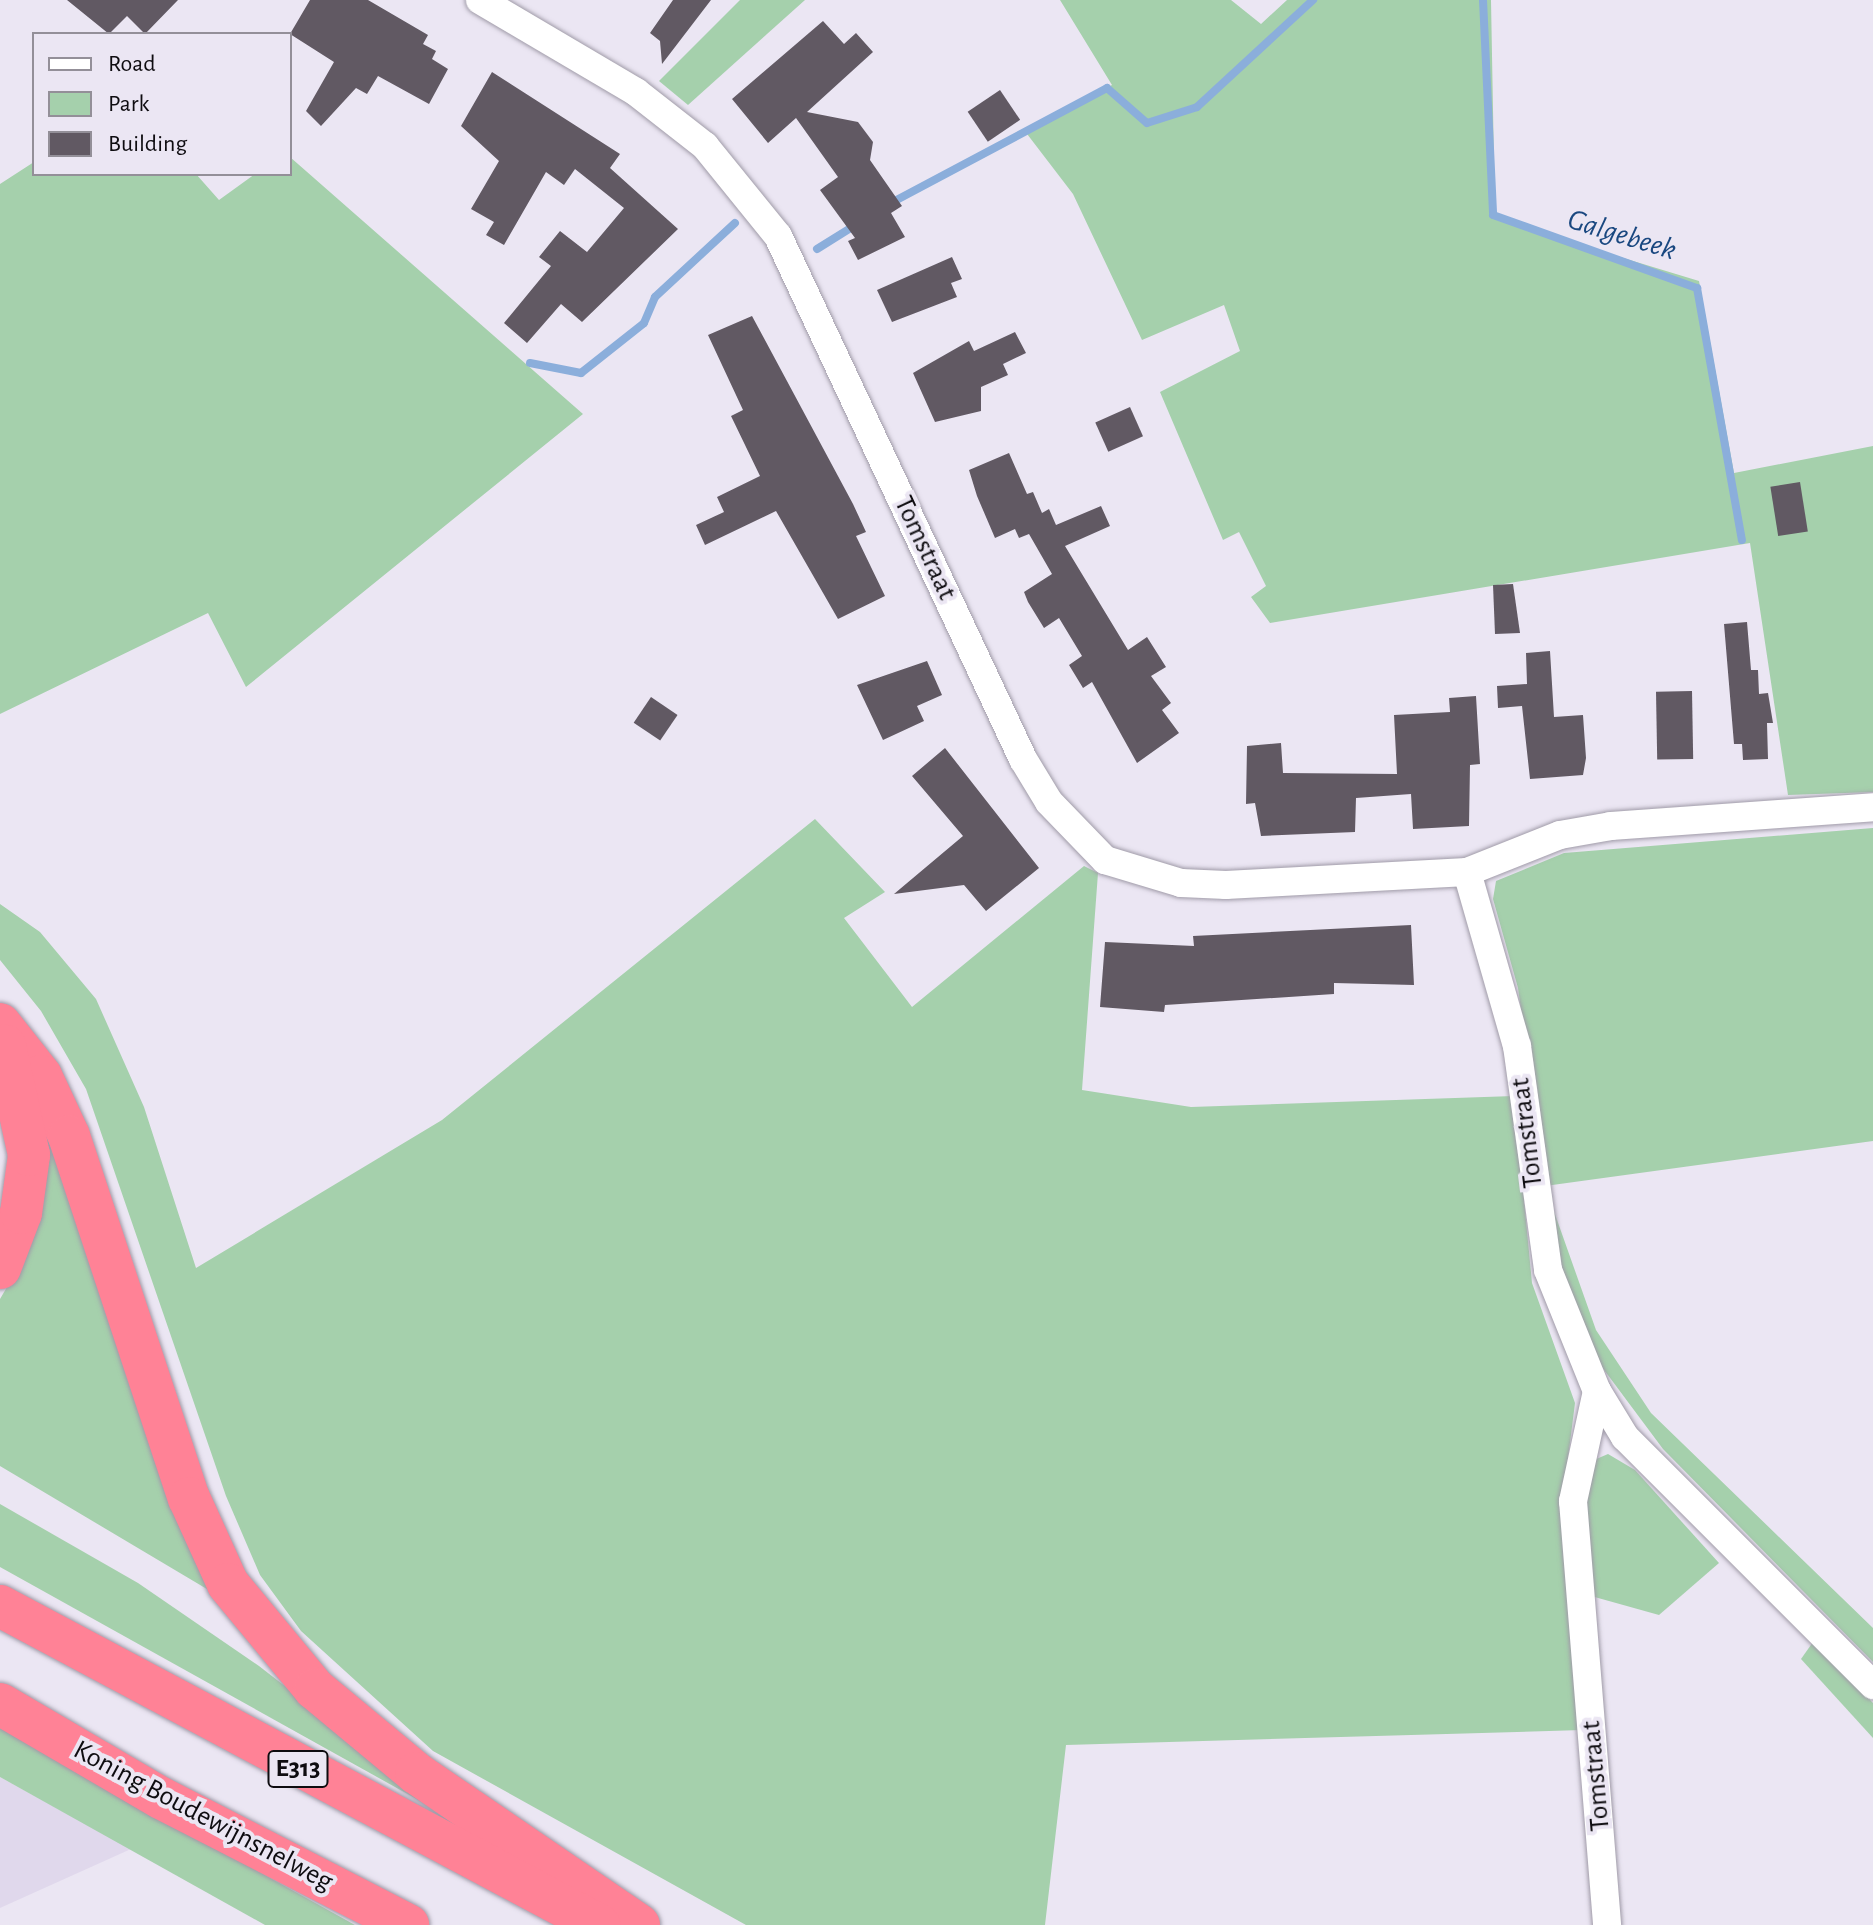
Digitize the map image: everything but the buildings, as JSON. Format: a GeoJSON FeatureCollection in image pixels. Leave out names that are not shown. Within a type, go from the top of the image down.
{"type":"FeatureCollection","features":[{"type":"Feature","properties":{"kind":"highway"},"geometry":{"type":"LineString","coordinates":[[0,1027],[29,1155],[21,1213],[0,1268]]}},
{"type":"Feature","properties":{"kind":"highway"},"geometry":{"type":"LineString","coordinates":[[0,1027],[41,1076],[69,1136],[189,1498],[228,1584],[315,1689],[404,1763],[639,1925]]}},
{"type":"Feature","properties":{"kind":"highway","name":"E313"},"geometry":{"type":"LineString","coordinates":[[0,1606],[599,1925]]}},
{"type":"Feature","properties":{"kind":"highway","name":"Koning Boudewijnsnelweg"},"geometry":{"type":"LineString","coordinates":[[0,1704],[161,1798],[408,1925]]}},
{"type":"Feature","properties":{"kind":"street","name":"Tomstraat"},"geometry":{"type":"LineString","coordinates":[[480,0],[636,92],[705,146],[778,236],[1023,759],[1049,802],[1105,860],[1181,883],[1226,885],[1467,872],[1560,835],[1873,807]]}},
{"type":"Feature","properties":{"kind":"street","name":"Tomstraat"},"geometry":{"type":"LineString","coordinates":[[1467,872],[1517,1046],[1548,1270],[1597,1391],[1625,1437],[1873,1685]]}},
{"type":"Feature","properties":{"kind":"street","name":"Tomstraat"},"geometry":{"type":"LineString","coordinates":[[1597,1391],[1573,1501],[1607,1925]]}},
{"type":"Feature","properties":{"kind":"shaded area"},"geometry":{"type":"Polygon","coordinates":[[[0,1777],[131,1849],[0,1908],[0,1777]]]}},
{"type":"Feature","properties":{"kind":"green space"},"geometry":{"type":"Polygon","coordinates":[[[740,0],[805,0],[688,105],[659,81],[740,0]]]}},
{"type":"Feature","properties":{"kind":"green space"},"geometry":{"type":"Polygon","coordinates":[[[1060,0],[1231,0],[1261,24],[1287,0],[1491,0],[1495,219],[1699,281],[1734,473],[1873,446],[1873,792],[1788,795],[1750,543],[1270,623],[1251,597],[1266,586],[1239,532],[1223,540],[1160,392],[1240,351],[1224,305],[1142,340],[1073,194],[1024,130],[1112,85],[1060,0]]]}},
{"type":"Feature","properties":{"kind":"green space"},"geometry":{"type":"Polygon","coordinates":[[[292,159],[583,414],[246,687],[208,613],[0,714],[0,184],[32,163],[32,176],[198,176],[219,200],[252,176],[292,176],[292,159]]]}},
{"type":"Feature","properties":{"kind":"green space"},"geometry":{"type":"Polygon","coordinates":[[[815,819],[885,892],[844,918],[912,1007],[1084,866],[1098,873],[1082,1090],[1191,1107],[1514,1096],[1532,1283],[1575,1403],[1563,1498],[1582,1730],[1066,1745],[1045,1925],[746,1925],[433,1751],[301,1631],[260,1575],[226,1496],[86,1089],[41,1011],[0,960],[0,904],[40,932],[96,999],[144,1107],[196,1268],[442,1120],[815,819]]]}},
{"type":"Feature","properties":{"kind":"green space"},"geometry":{"type":"Polygon","coordinates":[[[1873,828],[1873,1141],[1545,1186],[1518,988],[1493,899],[1496,881],[1564,853],[1873,828]]]}},
{"type":"Feature","properties":{"kind":"green space"},"geometry":{"type":"Polygon","coordinates":[[[38,1099],[222,1598],[0,1466],[0,1299],[17,1270],[38,1099]]]}},
{"type":"Feature","properties":{"kind":"green space"},"geometry":{"type":"Polygon","coordinates":[[[1545,1187],[1596,1330],[1651,1413],[1873,1628],[1873,1662],[1663,1449],[1590,1351],[1566,1297],[1545,1187]]]}},
{"type":"Feature","properties":{"kind":"green space"},"geometry":{"type":"Polygon","coordinates":[[[1608,1454],[1635,1470],[1719,1563],[1659,1615],[1591,1596],[1583,1513],[1594,1460],[1608,1454]]]}},
{"type":"Feature","properties":{"kind":"green space"},"geometry":{"type":"Polygon","coordinates":[[[0,1504],[138,1583],[259,1666],[465,1826],[0,1567],[0,1504]]]}},
{"type":"Feature","properties":{"kind":"green space"},"geometry":{"type":"Polygon","coordinates":[[[1813,1642],[1873,1703],[1873,1738],[1801,1659],[1813,1642]]]}},
{"type":"Feature","properties":{"kind":"green space"},"geometry":{"type":"Polygon","coordinates":[[[0,1728],[355,1925],[265,1925],[0,1777],[0,1728]]]}},
{"type":"Feature","properties":{"kind":"waterway"},"geometry":{"type":"LineString","coordinates":[[889,204],[1107,88],[1147,123],[1197,107],[1313,0]]}},
{"type":"Feature","properties":{"kind":"waterway","name":"Galgebeek"},"geometry":{"type":"LineString","coordinates":[[1483,0],[1493,215],[1697,288],[1742,540]]}},
{"type":"Feature","properties":{"kind":"waterway"},"geometry":{"type":"LineString","coordinates":[[530,363],[581,373],[644,323],[655,297],[735,223]]}},
{"type":"Feature","properties":{"kind":"waterway"},"geometry":{"type":"LineString","coordinates":[[817,249],[857,224]]}}]}
